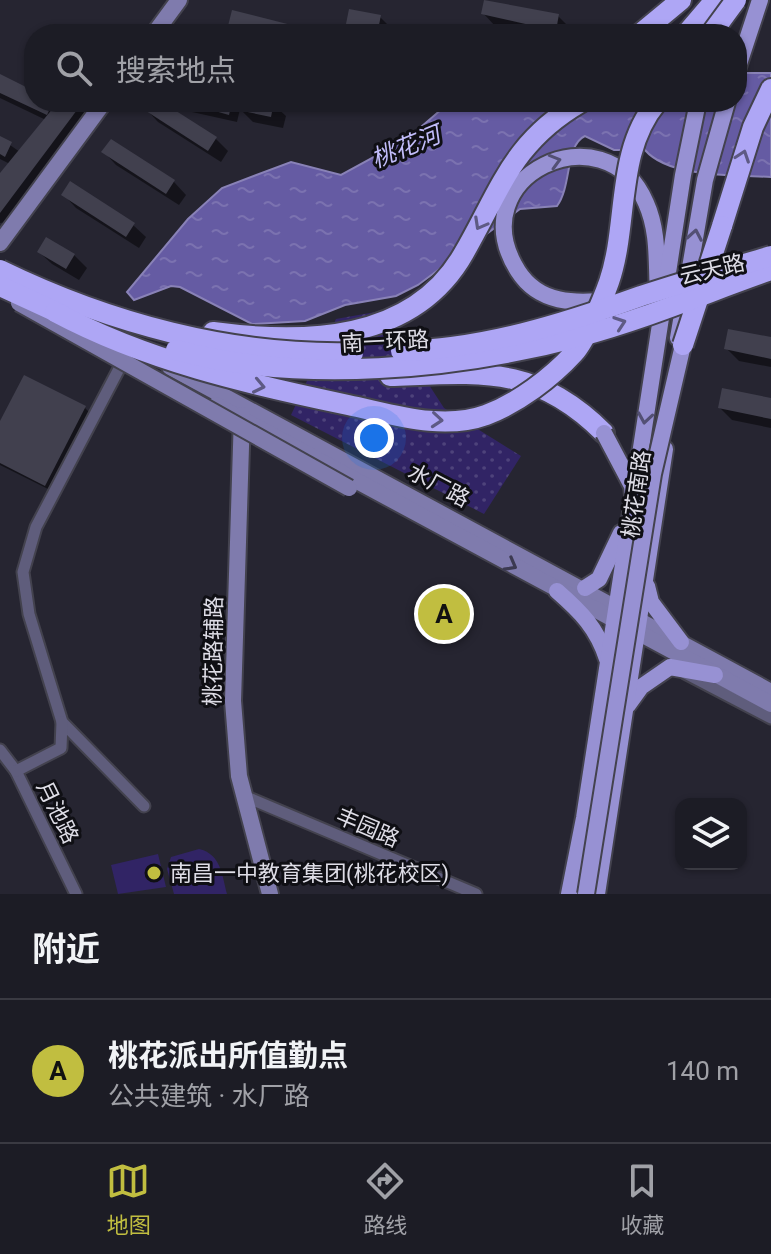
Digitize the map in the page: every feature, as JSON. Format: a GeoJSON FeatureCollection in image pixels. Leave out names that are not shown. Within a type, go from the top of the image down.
{"type":"FeatureCollection","features":[{"type":"Feature","properties":{"kind":"highway"},"geometry":{"type":"LineString","coordinates":[[654,24],[681,0]]}},
{"type":"Feature","properties":{"kind":"highway"},"geometry":{"type":"LineString","coordinates":[[704,24],[715,0]]}},
{"type":"Feature","properties":{"kind":"highway"},"geometry":{"type":"LineString","coordinates":[[710,24],[736,0]]}},
{"type":"Feature","properties":{"kind":"highway"},"geometry":{"type":"LineString","coordinates":[[683,345],[749,139],[771,89]]}},
{"type":"Feature","properties":{"kind":"highway"},"geometry":{"type":"LineString","coordinates":[[55,304],[259,338],[316,338],[362,330],[400,315],[437,287],[462,258],[507,168],[549,112]]}},
{"type":"Feature","properties":{"kind":"highway"},"geometry":{"type":"LineString","coordinates":[[525,145],[568,112]]}},
{"type":"Feature","properties":{"kind":"highway"},"geometry":{"type":"LineString","coordinates":[[55,304],[89,330],[180,365],[247,384],[402,416],[447,422],[485,416],[525,395],[576,351],[609,281],[631,154],[652,112]]}},
{"type":"Feature","properties":{"kind":"highway"},"geometry":{"type":"LineString","coordinates":[[729,269],[771,248]]}},
{"type":"Feature","properties":{"kind":"highway","name":"南一环路"},"geometry":{"type":"LineString","coordinates":[[0,288],[198,338],[314,354],[418,351],[487,342],[573,322],[642,296],[771,258]]}},
{"type":"Feature","properties":{"kind":"highway","name":"南一环路"},"geometry":{"type":"LineString","coordinates":[[0,272],[55,304],[196,356],[312,368],[421,365],[488,357],[582,336],[771,270]]}},
{"type":"Feature","properties":{"kind":"highway"},"geometry":{"type":"LineString","coordinates":[[196,356],[311,377],[488,373],[525,381],[555,394],[577,406],[604,433]]}},
{"type":"Feature","properties":{"kind":"main road"},"geometry":{"type":"LineString","coordinates":[[706,24],[721,0]]}},
{"type":"Feature","properties":{"kind":"main road"},"geometry":{"type":"LineString","coordinates":[[747,37],[760,0]]}},
{"type":"Feature","properties":{"kind":"main road","name":"桃花南路"},"geometry":{"type":"LineString","coordinates":[[569,894],[683,175],[696,112]]}},
{"type":"Feature","properties":{"kind":"main road","name":"桃花南路"},"geometry":{"type":"LineString","coordinates":[[597,894],[646,581],[684,298],[705,180],[724,112]]}},
{"type":"Feature","properties":{"kind":"main road"},"geometry":{"type":"LineString","coordinates":[[642,296],[589,303],[545,297],[524,281],[504,242],[503,218],[512,193],[529,174],[546,162],[571,157],[604,162],[636,185],[655,228],[659,323]]}},
{"type":"Feature","properties":{"kind":"main road"},"geometry":{"type":"LineString","coordinates":[[583,894],[653,474],[683,345]]}},
{"type":"Feature","properties":{"kind":"main road"},"geometry":{"type":"LineString","coordinates":[[583,894],[637,566],[637,510],[632,486],[604,433]]}},
{"type":"Feature","properties":{"kind":"main road"},"geometry":{"type":"LineString","coordinates":[[585,588],[599,579],[607,566],[632,505]]}},
{"type":"Feature","properties":{"kind":"main road"},"geometry":{"type":"LineString","coordinates":[[646,581],[651,602],[681,642]]}},
{"type":"Feature","properties":{"kind":"main road"},"geometry":{"type":"LineString","coordinates":[[557,591],[588,618],[599,636],[608,663]]}},
{"type":"Feature","properties":{"kind":"main road"},"geometry":{"type":"LineString","coordinates":[[627,706],[641,687],[658,673],[674,667],[715,675]]}},
{"type":"Feature","properties":{"kind":"street"},"geometry":{"type":"LineString","coordinates":[[161,24],[179,0]]}},
{"type":"Feature","properties":{"kind":"street"},"geometry":{"type":"LineString","coordinates":[[0,243],[97,112]]}},
{"type":"Feature","properties":{"kind":"street","name":"云天路"},"geometry":{"type":"LineString","coordinates":[[666,285],[771,258]]}},
{"type":"Feature","properties":{"kind":"street","name":"水厂路"},"geometry":{"type":"LineString","coordinates":[[0,272],[401,505],[557,591],[615,614],[715,675],[771,704]]}},
{"type":"Feature","properties":{"kind":"street","name":"云天路"},"geometry":{"type":"LineString","coordinates":[[663,303],[771,278]]}},
{"type":"Feature","properties":{"kind":"street"},"geometry":{"type":"LineString","coordinates":[[0,288],[122,363],[349,488],[376,500],[401,505]]}},
{"type":"Feature","properties":{"kind":"street","name":"水厂路"},"geometry":{"type":"LineString","coordinates":[[0,288],[585,588],[615,614]]}},
{"type":"Feature","properties":{"kind":"street"},"geometry":{"type":"LineString","coordinates":[[16,771],[61,748],[62,722],[29,614],[23,572],[36,527],[122,363]]}},
{"type":"Feature","properties":{"kind":"street","name":"桃花路辅路"},"geometry":{"type":"LineString","coordinates":[[242,412],[233,701],[244,796],[270,894]]}},
{"type":"Feature","properties":{"kind":"street","name":"水厂路"},"geometry":{"type":"LineString","coordinates":[[639,627],[681,642],[771,690]]}},
{"type":"Feature","properties":{"kind":"street"},"geometry":{"type":"LineString","coordinates":[[674,667],[771,718]]}},
{"type":"Feature","properties":{"kind":"street"},"geometry":{"type":"LineString","coordinates":[[62,722],[144,806]]}},
{"type":"Feature","properties":{"kind":"street","name":"月池路"},"geometry":{"type":"LineString","coordinates":[[0,750],[16,771],[76,894]]}},
{"type":"Feature","properties":{"kind":"street","name":"丰园路"},"geometry":{"type":"LineString","coordinates":[[244,796],[476,894]]}},
{"type":"Feature","properties":{"kind":"shaded area"},"geometry":{"type":"Polygon","coordinates":[[[381,311],[444,408],[521,456],[484,514],[291,415],[336,319],[381,311]]]}},
{"type":"Feature","properties":{"kind":"shaded area"},"geometry":{"type":"Polygon","coordinates":[[[199,849],[216,860],[227,894],[174,894],[167,869],[171,857],[199,849]]]}},
{"type":"Feature","properties":{"kind":"shaded area"},"geometry":{"type":"Polygon","coordinates":[[[158,854],[166,887],[118,894],[111,865],[158,854]]]}},
{"type":"Feature","properties":{"kind":"water","name":"桃花河"},"geometry":{"type":"Polygon","coordinates":[[[747,73],[771,73],[771,177],[686,170],[670,166],[645,150],[614,150],[585,136],[574,148],[565,188],[557,206],[520,209],[418,285],[396,296],[345,305],[305,321],[252,324],[180,287],[171,286],[134,300],[127,292],[188,219],[222,188],[291,162],[341,175],[407,139],[438,112],[747,112],[747,73]]]}},
{"type":"Feature","properties":{"kind":"building"},"geometry":{"type":"Polygon","coordinates":[[[484,0],[559,14],[557,24],[525,24],[481,14],[484,0]]]}},
{"type":"Feature","properties":{"kind":"building"},"geometry":{"type":"Polygon","coordinates":[[[349,9],[381,15],[379,24],[346,24],[349,9]]]}},
{"type":"Feature","properties":{"kind":"building"},"geometry":{"type":"Polygon","coordinates":[[[232,10],[287,24],[228,24],[232,10]]]}},
{"type":"Feature","properties":{"kind":"building"},"geometry":{"type":"Polygon","coordinates":[[[0,74],[24,86],[24,104],[0,93],[0,74]]]}},
{"type":"Feature","properties":{"kind":"building"},"geometry":{"type":"Polygon","coordinates":[[[50,112],[76,112],[0,213],[0,173],[50,112]]]}},
{"type":"Feature","properties":{"kind":"building"},"geometry":{"type":"Polygon","coordinates":[[[148,112],[178,112],[217,137],[208,151],[148,112]]]}},
{"type":"Feature","properties":{"kind":"building"},"geometry":{"type":"Polygon","coordinates":[[[247,112],[272,112],[271,117],[247,112]]]}},
{"type":"Feature","properties":{"kind":"building"},"geometry":{"type":"Polygon","coordinates":[[[0,136],[12,142],[5,157],[0,154],[0,136]]]}},
{"type":"Feature","properties":{"kind":"building"},"geometry":{"type":"Polygon","coordinates":[[[111,139],[175,180],[166,194],[101,152],[111,139]]]}},
{"type":"Feature","properties":{"kind":"building"},"geometry":{"type":"Polygon","coordinates":[[[70,181],[135,223],[126,237],[61,195],[70,181]]]}},
{"type":"Feature","properties":{"kind":"building"},"geometry":{"type":"Polygon","coordinates":[[[46,237],[75,254],[66,269],[37,252],[46,237]]]}},
{"type":"Feature","properties":{"kind":"building"},"geometry":{"type":"Polygon","coordinates":[[[728,329],[771,337],[771,359],[724,349],[728,329]]]}},
{"type":"Feature","properties":{"kind":"building"},"geometry":{"type":"Polygon","coordinates":[[[24,375],[86,406],[45,486],[0,463],[0,421],[24,375]]]}},
{"type":"Feature","properties":{"kind":"building"},"geometry":{"type":"Polygon","coordinates":[[[722,388],[771,398],[771,419],[718,408],[722,388]]]}},
{"type":"Feature","properties":{"kind":"place","name":"桃花派出所值勤点"},"geometry":{"type":"Point","coordinates":[444,614]}},
{"type":"Feature","properties":{"kind":"place","name":"南昌一中教育集团(桃花校区)"},"geometry":{"type":"Point","coordinates":[154,873]}}]}
